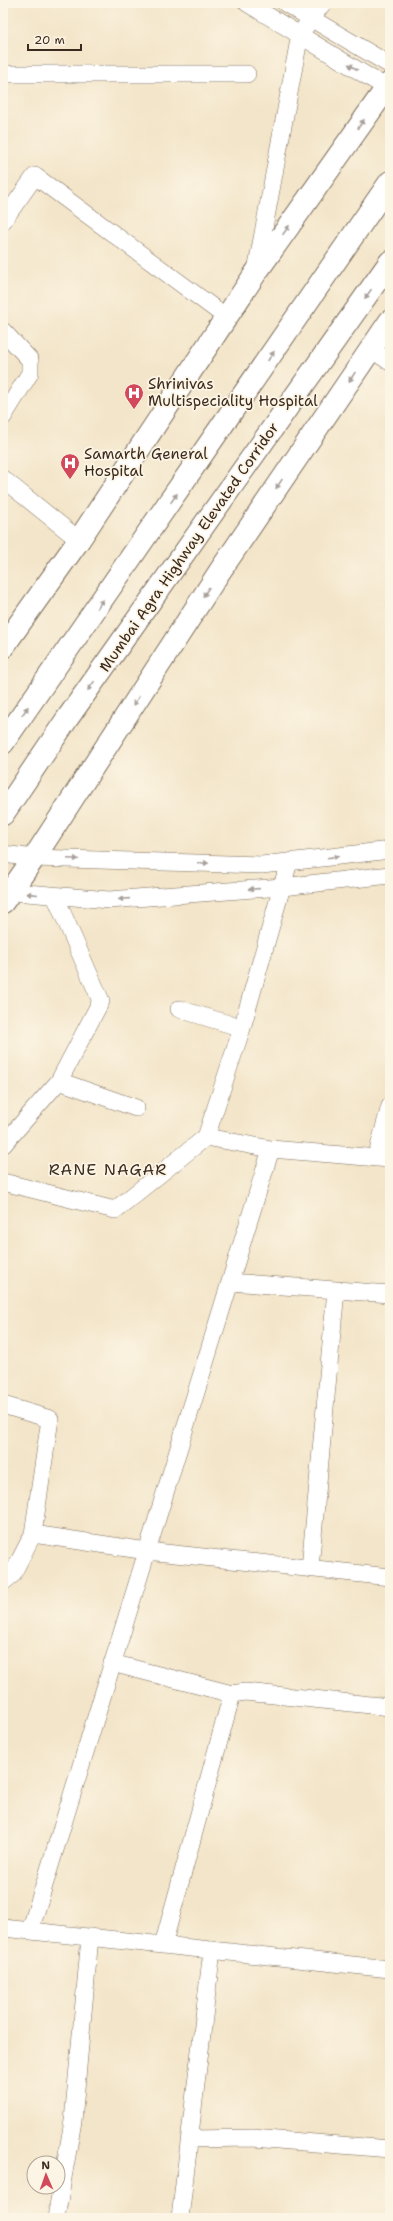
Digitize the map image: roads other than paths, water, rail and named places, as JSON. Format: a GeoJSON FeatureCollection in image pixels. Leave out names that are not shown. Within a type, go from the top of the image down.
{"type":"FeatureCollection","features":[{"type":"Feature","properties":{"kind":"main road"},"geometry":{"type":"LineString","coordinates":[[3,647],[79,540],[226,317],[388,86]]}},
{"type":"Feature","properties":{"kind":"main road"},"geometry":{"type":"LineString","coordinates":[[3,743],[390,182]]}},
{"type":"Feature","properties":{"kind":"main road","name":"Mumbai Agra Highway Elevated Corridor"},"geometry":{"type":"LineString","coordinates":[[3,814],[67,719],[390,262]]}},
{"type":"Feature","properties":{"kind":"main road"},"geometry":{"type":"LineString","coordinates":[[5,895],[34,858],[220,571],[390,321]]}},
{"type":"Feature","properties":{"kind":"street"},"geometry":{"type":"LineString","coordinates":[[247,3],[388,86]]}},
{"type":"Feature","properties":{"kind":"street"},"geometry":{"type":"LineString","coordinates":[[285,3],[390,65]]}},
{"type":"Feature","properties":{"kind":"street"},"geometry":{"type":"LineString","coordinates":[[256,274],[300,34],[323,3]]}},
{"type":"Feature","properties":{"kind":"street"},"geometry":{"type":"LineString","coordinates":[[3,74],[247,74]]}},
{"type":"Feature","properties":{"kind":"street"},"geometry":{"type":"LineString","coordinates":[[3,221],[35,176],[226,317]]}},
{"type":"Feature","properties":{"kind":"street"},"geometry":{"type":"LineString","coordinates":[[3,331],[30,360],[30,373],[3,417]]}},
{"type":"Feature","properties":{"kind":"street"},"geometry":{"type":"LineString","coordinates":[[371,349],[390,362]]}},
{"type":"Feature","properties":{"kind":"street"},"geometry":{"type":"LineString","coordinates":[[3,479],[79,540]]}},
{"type":"Feature","properties":{"kind":"street"},"geometry":{"type":"LineString","coordinates":[[3,854],[34,858],[262,865],[390,850]]}},
{"type":"Feature","properties":{"kind":"street"},"geometry":{"type":"LineString","coordinates":[[3,1182],[115,1210],[206,1137],[242,1028],[289,862]]}},
{"type":"Feature","properties":{"kind":"street"},"geometry":{"type":"LineString","coordinates":[[5,895],[55,896],[109,900],[282,887],[390,875]]}},
{"type":"Feature","properties":{"kind":"street"},"geometry":{"type":"LineString","coordinates":[[3,1145],[59,1081],[101,1001],[55,896]]}},
{"type":"Feature","properties":{"kind":"street"},"geometry":{"type":"LineString","coordinates":[[179,1009],[242,1028]]}},
{"type":"Feature","properties":{"kind":"street"},"geometry":{"type":"LineString","coordinates":[[59,1081],[136,1108]]}},
{"type":"Feature","properties":{"kind":"street"},"geometry":{"type":"LineString","coordinates":[[206,1137],[271,1149],[383,1159],[390,1106]]}},
{"type":"Feature","properties":{"kind":"street"},"geometry":{"type":"LineString","coordinates":[[30,1931],[271,1149]]}},
{"type":"Feature","properties":{"kind":"street"},"geometry":{"type":"LineString","coordinates":[[230,1282],[390,1294]]}},
{"type":"Feature","properties":{"kind":"street"},"geometry":{"type":"LineString","coordinates":[[310,1568],[336,1290]]}},
{"type":"Feature","properties":{"kind":"street"},"geometry":{"type":"LineString","coordinates":[[3,1405],[50,1419],[33,1534],[12,1575],[3,1582]]}},
{"type":"Feature","properties":{"kind":"street"},"geometry":{"type":"LineString","coordinates":[[33,1534],[147,1551],[390,1577]]}},
{"type":"Feature","properties":{"kind":"street"},"geometry":{"type":"LineString","coordinates":[[112,1664],[232,1694],[245,1692],[390,1707]]}},
{"type":"Feature","properties":{"kind":"street"},"geometry":{"type":"LineString","coordinates":[[163,1945],[232,1694]]}},
{"type":"Feature","properties":{"kind":"street"},"geometry":{"type":"LineString","coordinates":[[3,1928],[390,1969]]}},
{"type":"Feature","properties":{"kind":"street"},"geometry":{"type":"LineString","coordinates":[[56,2218],[73,2121],[90,1937]]}},
{"type":"Feature","properties":{"kind":"street"},"geometry":{"type":"LineString","coordinates":[[180,2218],[212,1950]]}},
{"type":"Feature","properties":{"kind":"street"},"geometry":{"type":"LineString","coordinates":[[190,2139],[253,2138],[390,2149]]}},
{"type":"Feature","properties":{"kind":"place","name":"Shrinivas Multispeciality Hospital"},"geometry":{"type":"Point","coordinates":[134,410]}},
{"type":"Feature","properties":{"kind":"place","name":"Samarth General Hospital"},"geometry":{"type":"Point","coordinates":[70,480]}},
{"type":"Feature","properties":{"kind":"district","name":"RANE NAGAR"},"geometry":{"type":"Point","coordinates":[108,1169]}}]}
